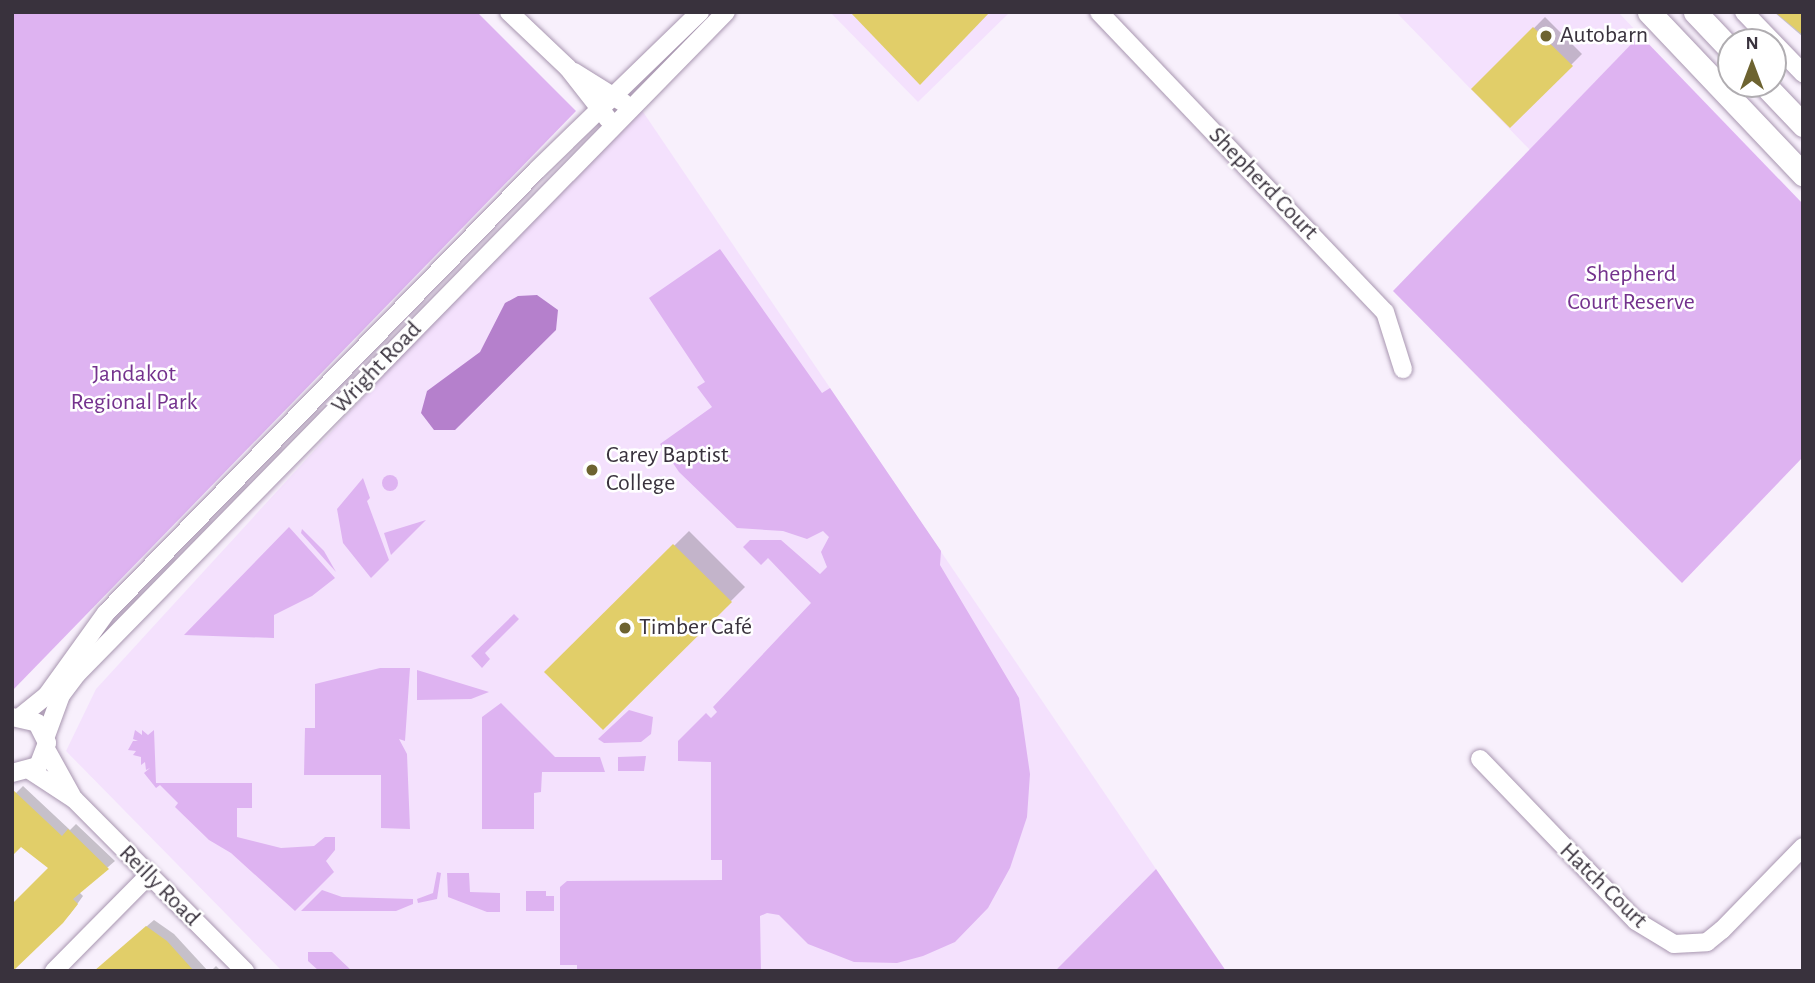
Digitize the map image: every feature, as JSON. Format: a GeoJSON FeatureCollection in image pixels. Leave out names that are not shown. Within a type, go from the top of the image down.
{"type":"FeatureCollection","features":[{"type":"Feature","properties":{"kind":"main road"},"geometry":{"type":"LineString","coordinates":[[1649,12],[1803,174]]}},
{"type":"Feature","properties":{"kind":"main road"},"geometry":{"type":"LineString","coordinates":[[1695,12],[1717,35]]}},
{"type":"Feature","properties":{"kind":"main road"},"geometry":{"type":"LineString","coordinates":[[1777,98],[1803,125]]}},
{"type":"Feature","properties":{"kind":"street"},"geometry":{"type":"LineString","coordinates":[[509,12],[568,68],[600,112],[614,124]]}},
{"type":"Feature","properties":{"kind":"street","name":"Wright Road"},"geometry":{"type":"LineString","coordinates":[[16,717],[47,695],[106,613],[508,201],[700,12]]}},
{"type":"Feature","properties":{"kind":"street","name":"Wright Road"},"geometry":{"type":"LineString","coordinates":[[31,771],[46,743],[61,695],[77,674],[726,12]]}},
{"type":"Feature","properties":{"kind":"street","name":"Shepherd Court"},"geometry":{"type":"LineString","coordinates":[[1099,12],[1385,312],[1403,369]]}},
{"type":"Feature","properties":{"kind":"street"},"geometry":{"type":"LineString","coordinates":[[1744,12],[1803,73]]}},
{"type":"Feature","properties":{"kind":"street"},"geometry":{"type":"LineString","coordinates":[[568,68],[617,96],[630,109]]}},
{"type":"Feature","properties":{"kind":"street"},"geometry":{"type":"LineString","coordinates":[[508,201],[524,216]]}},
{"type":"Feature","properties":{"kind":"street"},"geometry":{"type":"LineString","coordinates":[[300,415],[313,434]]}},
{"type":"Feature","properties":{"kind":"street","name":"Wright Road"},"geometry":{"type":"LineString","coordinates":[[16,717],[37,723],[46,743]]}},
{"type":"Feature","properties":{"kind":"street","name":"Reilly Road"},"geometry":{"type":"LineString","coordinates":[[46,743],[74,799]]}},
{"type":"Feature","properties":{"kind":"street","name":"Hatch Court"},"geometry":{"type":"LineString","coordinates":[[1480,759],[1636,921],[1674,944],[1707,942],[1803,847]]}},
{"type":"Feature","properties":{"kind":"street"},"geometry":{"type":"LineString","coordinates":[[12,773],[31,771]]}},
{"type":"Feature","properties":{"kind":"street","name":"Reilly Road"},"geometry":{"type":"LineString","coordinates":[[31,771],[74,799],[245,971]]}},
{"type":"Feature","properties":{"kind":"street"},"geometry":{"type":"LineString","coordinates":[[54,971],[148,876]]}},
{"type":"Feature","properties":{"kind":"shaded area"},"geometry":{"type":"Polygon","coordinates":[[[830,12],[1010,12],[918,102],[830,12]]]}},
{"type":"Feature","properties":{"kind":"shaded area"},"geometry":{"type":"Polygon","coordinates":[[[1396,12],[1618,12],[1640,35],[1530,150],[1396,12]]]}},
{"type":"Feature","properties":{"kind":"shaded area","name":"Carey Baptist College"},"geometry":{"type":"Polygon","coordinates":[[[635,100],[1156,869],[1055,971],[282,971],[66,751],[96,689],[635,100]]]}},
{"type":"Feature","properties":{"kind":"shaded area"},"geometry":{"type":"Polygon","coordinates":[[[537,295],[558,310],[556,330],[455,430],[434,430],[421,413],[427,391],[480,352],[505,303],[518,296],[537,295]]]}},
{"type":"Feature","properties":{"kind":"green space","name":"Jandakot Regional Park"},"geometry":{"type":"Polygon","coordinates":[[[12,12],[477,12],[576,111],[12,691],[12,12]]]}},
{"type":"Feature","properties":{"kind":"green space","name":"Shepherd Court Reserve"},"geometry":{"type":"Polygon","coordinates":[[[1640,35],[1803,204],[1803,457],[1682,583],[1393,291],[1640,35]]]}},
{"type":"Feature","properties":{"kind":"green space"},"geometry":{"type":"Polygon","coordinates":[[[720,249],[822,393],[830,388],[941,551],[940,565],[1019,698],[1030,774],[1027,817],[1010,868],[988,908],[955,942],[923,956],[897,963],[854,962],[808,944],[779,915],[767,913],[760,916],[761,971],[577,971],[577,965],[560,965],[560,887],[567,881],[722,880],[722,860],[711,860],[711,762],[678,761],[678,741],[706,713],[711,718],[717,712],[713,707],[811,603],[768,558],[761,565],[743,547],[750,540],[781,540],[820,574],[827,567],[821,552],[829,537],[823,531],[807,539],[783,531],[737,528],[679,472],[660,444],[712,407],[697,387],[705,382],[649,298],[720,249]]]}},
{"type":"Feature","properties":{"kind":"green space"},"geometry":{"type":"Polygon","coordinates":[[[390,475],[396,477],[396,489],[390,491],[384,489],[382,483],[384,477],[390,475]]]}},
{"type":"Feature","properties":{"kind":"green space"},"geometry":{"type":"Polygon","coordinates":[[[363,478],[370,498],[367,501],[389,560],[371,578],[343,543],[337,509],[363,478]]]}},
{"type":"Feature","properties":{"kind":"green space"},"geometry":{"type":"Polygon","coordinates":[[[426,520],[391,555],[384,533],[426,520]]]}},
{"type":"Feature","properties":{"kind":"green space"},"geometry":{"type":"Polygon","coordinates":[[[289,527],[335,578],[312,596],[274,615],[274,638],[184,635],[289,527]]]}},
{"type":"Feature","properties":{"kind":"green space"},"geometry":{"type":"Polygon","coordinates":[[[302,529],[324,551],[336,572],[301,533],[302,529]]]}},
{"type":"Feature","properties":{"kind":"green space"},"geometry":{"type":"Polygon","coordinates":[[[514,614],[519,619],[485,653],[490,659],[482,668],[471,656],[514,614]]]}},
{"type":"Feature","properties":{"kind":"green space"},"geometry":{"type":"Polygon","coordinates":[[[380,668],[410,668],[405,741],[399,739],[407,754],[410,829],[381,828],[381,775],[304,775],[305,728],[315,728],[315,684],[380,668]]]}},
{"type":"Feature","properties":{"kind":"green space"},"geometry":{"type":"Polygon","coordinates":[[[417,670],[489,692],[471,699],[417,700],[417,670]]]}},
{"type":"Feature","properties":{"kind":"green space"},"geometry":{"type":"Polygon","coordinates":[[[501,703],[555,757],[600,757],[605,772],[542,772],[541,792],[534,793],[534,829],[482,829],[482,717],[501,703]]]}},
{"type":"Feature","properties":{"kind":"green space"},"geometry":{"type":"Polygon","coordinates":[[[629,710],[653,717],[651,734],[641,742],[604,743],[598,739],[629,710]]]}},
{"type":"Feature","properties":{"kind":"green space"},"geometry":{"type":"Polygon","coordinates":[[[135,730],[142,735],[142,730],[148,735],[154,730],[156,783],[252,783],[252,808],[237,808],[237,837],[281,848],[314,846],[325,837],[335,837],[335,850],[326,861],[334,872],[295,911],[231,853],[209,840],[175,807],[178,803],[160,785],[156,788],[144,773],[150,768],[146,770],[145,762],[141,765],[141,757],[133,755],[136,751],[128,750],[133,741],[138,741],[133,739],[135,730]]]}},
{"type":"Feature","properties":{"kind":"green space"},"geometry":{"type":"Polygon","coordinates":[[[646,756],[644,771],[618,771],[618,757],[646,756]]]}},
{"type":"Feature","properties":{"kind":"green space"},"geometry":{"type":"Polygon","coordinates":[[[1156,869],[1226,971],[1055,971],[1156,869]]]}},
{"type":"Feature","properties":{"kind":"green space"},"geometry":{"type":"Polygon","coordinates":[[[437,872],[441,873],[437,899],[418,903],[417,899],[433,893],[437,872]]]}},
{"type":"Feature","properties":{"kind":"green space"},"geometry":{"type":"Polygon","coordinates":[[[447,873],[469,873],[470,892],[500,893],[500,912],[487,912],[448,897],[447,873]]]}},
{"type":"Feature","properties":{"kind":"green space"},"geometry":{"type":"Polygon","coordinates":[[[322,890],[342,897],[413,899],[413,904],[396,911],[301,911],[322,890]]]}},
{"type":"Feature","properties":{"kind":"green space"},"geometry":{"type":"Polygon","coordinates":[[[526,891],[546,891],[546,896],[554,896],[554,911],[526,911],[526,891]]]}},
{"type":"Feature","properties":{"kind":"green space"},"geometry":{"type":"Polygon","coordinates":[[[308,952],[332,952],[352,971],[319,971],[308,961],[308,952]]]}},
{"type":"Feature","properties":{"kind":"building"},"geometry":{"type":"Polygon","coordinates":[[[850,12],[990,12],[920,85],[850,12]]]}},
{"type":"Feature","properties":{"kind":"building"},"geometry":{"type":"Polygon","coordinates":[[[1775,12],[1803,12],[1803,35],[1775,12]]]}},
{"type":"Feature","properties":{"kind":"building"},"geometry":{"type":"Polygon","coordinates":[[[1533,27],[1573,66],[1510,128],[1471,89],[1533,27]]]}},
{"type":"Feature","properties":{"kind":"building"},"geometry":{"type":"Polygon","coordinates":[[[673,544],[732,602],[603,730],[544,672],[673,544]]]}},
{"type":"Feature","properties":{"kind":"building"},"geometry":{"type":"Polygon","coordinates":[[[12,789],[62,836],[68,829],[109,869],[73,899],[78,904],[63,923],[13,971],[12,904],[48,868],[21,847],[12,856],[12,789]]]}},
{"type":"Feature","properties":{"kind":"building"},"geometry":{"type":"Polygon","coordinates":[[[146,926],[167,941],[194,971],[94,971],[146,926]]]}},
{"type":"Feature","properties":{"kind":"place","name":"Autobarn"},"geometry":{"type":"Point","coordinates":[1546,36]}},
{"type":"Feature","properties":{"kind":"place","name":"Carey Baptist College"},"geometry":{"type":"Point","coordinates":[592,470]}},
{"type":"Feature","properties":{"kind":"place","name":"Timber Café"},"geometry":{"type":"Point","coordinates":[625,628]}}]}
